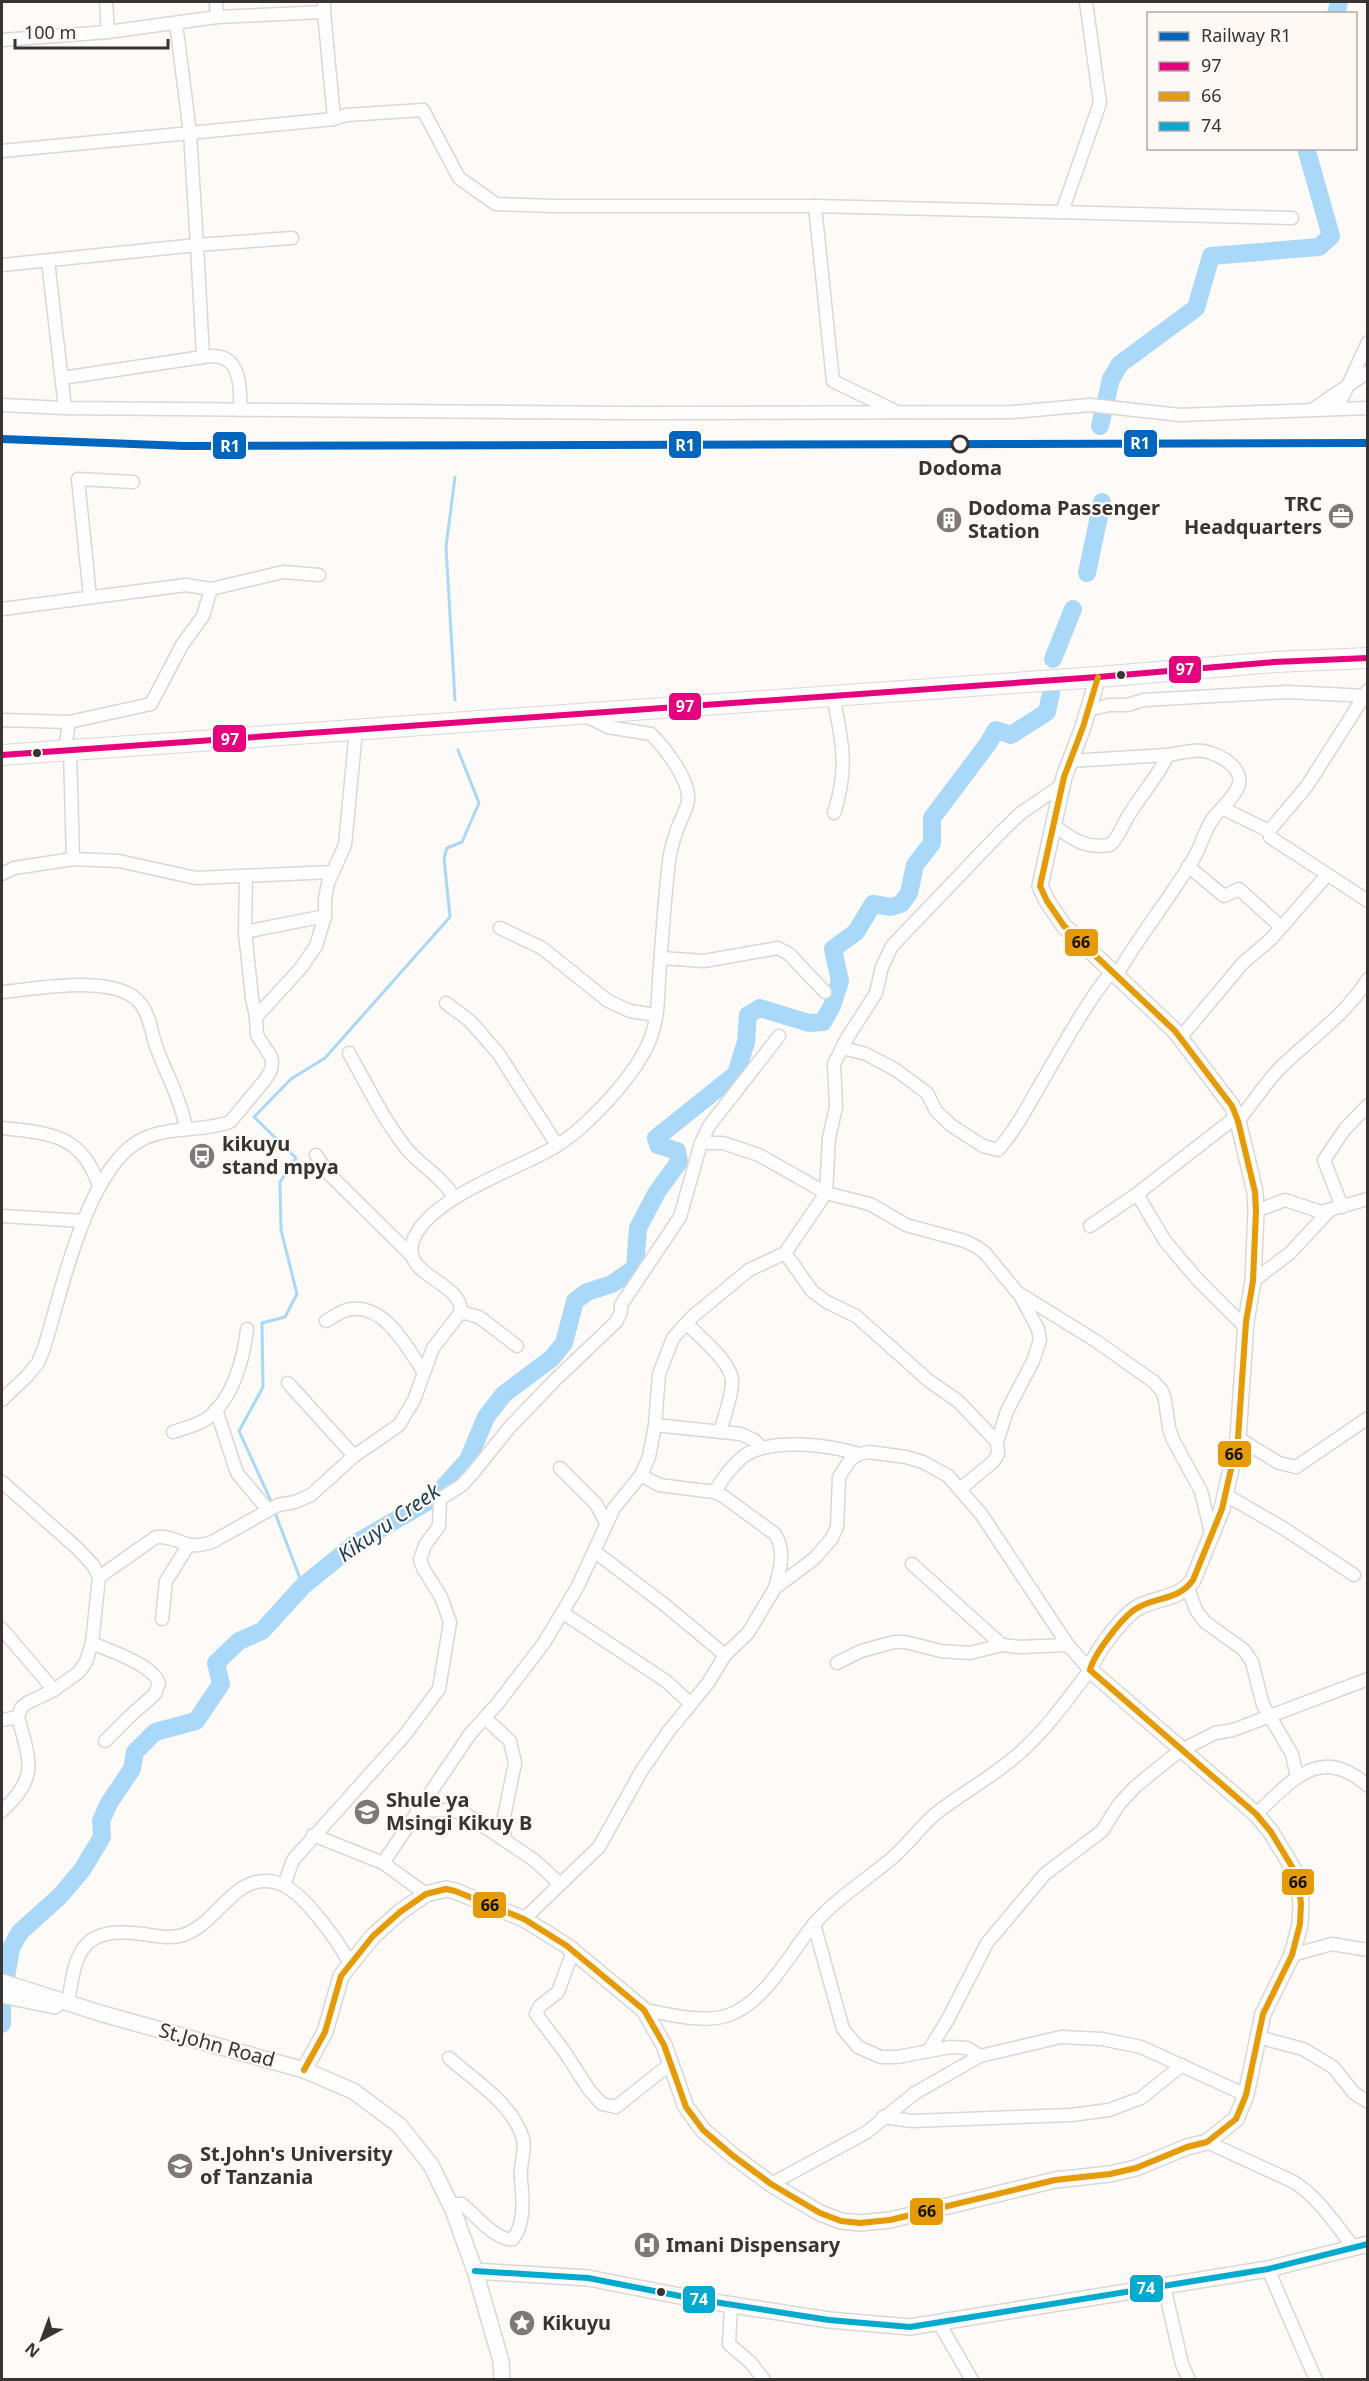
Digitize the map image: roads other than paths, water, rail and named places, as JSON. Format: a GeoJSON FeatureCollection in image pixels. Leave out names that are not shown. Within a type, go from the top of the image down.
{"type":"FeatureCollection","features":[{"type":"Feature","properties":{"kind":"highway"},"geometry":{"type":"LineString","coordinates":[[2,755],[1098,677],[1274,662],[1368,658]]}},
{"type":"Feature","properties":{"kind":"street"},"geometry":{"type":"LineString","coordinates":[[106,2],[108,32]]}},
{"type":"Feature","properties":{"kind":"street"},"geometry":{"type":"LineString","coordinates":[[216,2],[217,17]]}},
{"type":"Feature","properties":{"kind":"street"},"geometry":{"type":"LineString","coordinates":[[1062,212],[1100,103],[1086,2]]}},
{"type":"Feature","properties":{"kind":"street"},"geometry":{"type":"LineString","coordinates":[[2,40],[108,32],[217,17],[324,7],[334,119]]}},
{"type":"Feature","properties":{"kind":"street"},"geometry":{"type":"LineString","coordinates":[[176,23],[190,133],[203,357]]}},
{"type":"Feature","properties":{"kind":"street"},"geometry":{"type":"LineString","coordinates":[[2,151],[334,119],[346,115],[423,110],[459,178],[496,204],[816,206],[1293,218]]}},
{"type":"Feature","properties":{"kind":"street"},"geometry":{"type":"LineString","coordinates":[[816,206],[833,381],[897,412]]}},
{"type":"Feature","properties":{"kind":"street"},"geometry":{"type":"LineString","coordinates":[[2,265],[292,238]]}},
{"type":"Feature","properties":{"kind":"street"},"geometry":{"type":"LineString","coordinates":[[48,261],[65,408]]}},
{"type":"Feature","properties":{"kind":"street"},"geometry":{"type":"LineString","coordinates":[[1337,409],[1368,342]]}},
{"type":"Feature","properties":{"kind":"street"},"geometry":{"type":"LineString","coordinates":[[62,378],[203,357],[221,357],[233,365],[241,383],[240,410]]}},
{"type":"Feature","properties":{"kind":"street"},"geometry":{"type":"LineString","coordinates":[[1312,410],[1368,372]]}},
{"type":"Feature","properties":{"kind":"street"},"geometry":{"type":"LineString","coordinates":[[2,405],[65,408],[630,413],[1013,412],[1090,405],[1180,415],[1368,408]]}},
{"type":"Feature","properties":{"kind":"street"},"geometry":{"type":"LineString","coordinates":[[90,597],[78,479],[133,482]]}},
{"type":"Feature","properties":{"kind":"street"},"geometry":{"type":"LineString","coordinates":[[2,609],[186,585],[212,589],[283,572],[319,575]]}},
{"type":"Feature","properties":{"kind":"street"},"geometry":{"type":"LineString","coordinates":[[2,720],[69,722],[151,704],[182,645],[202,616],[212,589]]}},
{"type":"Feature","properties":{"kind":"street"},"geometry":{"type":"LineString","coordinates":[[644,2010],[696,2018],[713,2018],[729,2015],[747,2006],[769,1983],[814,1924],[834,1904],[892,1858],[919,1828],[938,1812],[995,1774],[1024,1749],[1057,1713],[1090,1670],[1096,1654],[1132,1612],[1140,1606],[1167,1598],[1188,1588],[1222,1509],[1238,1437],[1246,1328],[1253,1281],[1256,1211],[1255,1192],[1237,1119],[1232,1106],[1180,1038],[1064,926],[1040,886],[1062,786],[1098,677]]}},
{"type":"Feature","properties":{"kind":"street"},"geometry":{"type":"LineString","coordinates":[[1088,710],[1109,705],[1127,705],[1144,700],[1196,696],[1287,692],[1367,694]]}},
{"type":"Feature","properties":{"kind":"street"},"geometry":{"type":"LineString","coordinates":[[1367,694],[1307,786],[1269,831],[1270,837],[1368,900]]}},
{"type":"Feature","properties":{"kind":"street"},"geometry":{"type":"LineString","coordinates":[[833,696],[843,747],[843,773],[834,813]]}},
{"type":"Feature","properties":{"kind":"street"},"geometry":{"type":"LineString","coordinates":[[412,1256],[413,1242],[419,1230],[454,1197],[557,1145],[584,1124],[630,1072],[647,1047],[656,1016],[670,854],[688,802],[687,790],[674,763],[651,734],[608,727],[579,713]]}},
{"type":"Feature","properties":{"kind":"street"},"geometry":{"type":"LineString","coordinates":[[69,722],[68,750],[73,859]]}},
{"type":"Feature","properties":{"kind":"street"},"geometry":{"type":"LineString","coordinates":[[256,1017],[316,946],[325,916],[325,899],[332,873],[345,845],[356,730]]}},
{"type":"Feature","properties":{"kind":"street"},"geometry":{"type":"LineString","coordinates":[[842,1048],[866,1053],[896,1070],[927,1093],[936,1111],[952,1126],[983,1146],[998,1150],[1009,1138],[1082,1011],[1114,973],[1149,923],[1188,866],[1211,821],[1239,784],[1237,771],[1226,760],[1211,753],[1196,750],[1168,755],[1070,761]]}},
{"type":"Feature","properties":{"kind":"street"},"geometry":{"type":"LineString","coordinates":[[1053,825],[1080,843],[1091,847],[1110,845],[1120,834],[1126,820],[1162,768],[1168,755]]}},
{"type":"Feature","properties":{"kind":"street"},"geometry":{"type":"LineString","coordinates":[[383,1863],[417,1811],[450,1767],[470,1734],[520,1675],[563,1614],[606,1523],[620,1500],[641,1475],[649,1457],[655,1425],[661,1367],[673,1338],[686,1323],[749,1270],[785,1253],[826,1193],[829,1138],[836,1107],[834,1064],[876,993],[887,955],[899,937],[1012,822],[1062,786]]}},
{"type":"Feature","properties":{"kind":"street"},"geometry":{"type":"LineString","coordinates":[[1222,808],[1256,827],[1269,831]]}},
{"type":"Feature","properties":{"kind":"street"},"geometry":{"type":"LineString","coordinates":[[2,874],[14,868],[73,859],[119,861],[196,878],[332,873]]}},
{"type":"Feature","properties":{"kind":"street"},"geometry":{"type":"LineString","coordinates":[[1188,866],[1224,896],[1239,889],[1281,927]]}},
{"type":"Feature","properties":{"kind":"street"},"geometry":{"type":"LineString","coordinates":[[1180,1038],[1243,963],[1281,927],[1327,875]]}},
{"type":"Feature","properties":{"kind":"street"},"geometry":{"type":"LineString","coordinates":[[2,1400],[38,1363],[84,1221],[99,1186],[115,1162],[141,1139],[160,1133],[230,1122],[271,1070],[271,1057],[256,1035],[256,1017],[245,932],[246,876]]}},
{"type":"Feature","properties":{"kind":"street"},"geometry":{"type":"LineString","coordinates":[[245,932],[325,916]]}},
{"type":"Feature","properties":{"kind":"street"},"geometry":{"type":"LineString","coordinates":[[500,928],[542,948],[608,1001],[630,1011],[656,1016]]}},
{"type":"Feature","properties":{"kind":"street"},"geometry":{"type":"LineString","coordinates":[[661,958],[704,961],[778,948],[789,954],[825,992]]}},
{"type":"Feature","properties":{"kind":"street"},"geometry":{"type":"LineString","coordinates":[[1090,1226],[1237,1119],[1278,1070],[1361,991],[1368,979]]}},
{"type":"Feature","properties":{"kind":"street"},"geometry":{"type":"LineString","coordinates":[[2,992],[100,986],[119,989],[134,996],[145,1010],[157,1047],[182,1106],[186,1129]]}},
{"type":"Feature","properties":{"kind":"street"},"geometry":{"type":"LineString","coordinates":[[446,1003],[470,1021],[498,1053],[557,1145]]}},
{"type":"Feature","properties":{"kind":"street"},"geometry":{"type":"LineString","coordinates":[[284,1885],[293,1860],[404,1736],[439,1689],[450,1622],[441,1597],[420,1560],[425,1545],[439,1526],[440,1499],[462,1485],[517,1420],[616,1322],[621,1312],[621,1305],[680,1217],[701,1143],[709,1126],[779,1036]]}},
{"type":"Feature","properties":{"kind":"street"},"geometry":{"type":"LineString","coordinates":[[349,1053],[396,1134],[416,1158],[446,1185],[454,1197]]}},
{"type":"Feature","properties":{"kind":"street"},"geometry":{"type":"LineString","coordinates":[[1342,1207],[1324,1160],[1345,1129],[1368,1105]]}},
{"type":"Feature","properties":{"kind":"street"},"geometry":{"type":"LineString","coordinates":[[2,1128],[56,1136],[86,1158],[99,1186]]}},
{"type":"Feature","properties":{"kind":"street"},"geometry":{"type":"LineString","coordinates":[[701,1143],[723,1143],[759,1155],[826,1193],[870,1204],[906,1225],[965,1241],[986,1253],[1017,1292],[1038,1329],[1039,1348],[1010,1403],[997,1442],[998,1454],[993,1462],[960,1489]]}},
{"type":"Feature","properties":{"kind":"street"},"geometry":{"type":"LineString","coordinates":[[99,1576],[156,1537],[162,1536],[195,1547],[212,1542],[278,1505],[295,1502],[311,1495],[354,1456],[404,1419],[414,1400],[433,1348],[461,1312],[456,1296],[421,1269],[412,1256],[327,1173],[316,1155]]}},
{"type":"Feature","properties":{"kind":"street"},"geometry":{"type":"LineString","coordinates":[[1137,1194],[1165,1241],[1198,1280],[1246,1328]]}},
{"type":"Feature","properties":{"kind":"street"},"geometry":{"type":"LineString","coordinates":[[1256,1211],[1285,1200],[1314,1211],[1329,1211],[1368,1198]]}},
{"type":"Feature","properties":{"kind":"street"},"geometry":{"type":"LineString","coordinates":[[1253,1281],[1290,1253],[1329,1211]]}},
{"type":"Feature","properties":{"kind":"street"},"geometry":{"type":"LineString","coordinates":[[2,1216],[84,1221]]}},
{"type":"Feature","properties":{"kind":"street"},"geometry":{"type":"LineString","coordinates":[[785,1253],[812,1291],[827,1302],[856,1316],[922,1375],[957,1401],[997,1442]]}},
{"type":"Feature","properties":{"kind":"street"},"geometry":{"type":"LineString","coordinates":[[1017,1292],[1154,1382],[1162,1391],[1169,1428],[1201,1491],[1211,1533]]}},
{"type":"Feature","properties":{"kind":"street"},"geometry":{"type":"LineString","coordinates":[[326,1321],[351,1309],[360,1309],[384,1320],[401,1338],[423,1371]]}},
{"type":"Feature","properties":{"kind":"street"},"geometry":{"type":"LineString","coordinates":[[1038,1329],[1049,1311]]}},
{"type":"Feature","properties":{"kind":"street"},"geometry":{"type":"LineString","coordinates":[[461,1312],[479,1317],[517,1346]]}},
{"type":"Feature","properties":{"kind":"street"},"geometry":{"type":"LineString","coordinates":[[686,1323],[712,1348],[729,1369],[732,1380],[720,1432]]}},
{"type":"Feature","properties":{"kind":"street"},"geometry":{"type":"LineString","coordinates":[[173,1432],[208,1418],[216,1408],[241,1366],[247,1329]]}},
{"type":"Feature","properties":{"kind":"street"},"geometry":{"type":"LineString","coordinates":[[288,1383],[354,1456]]}},
{"type":"Feature","properties":{"kind":"street"},"geometry":{"type":"LineString","coordinates":[[216,1408],[237,1473],[268,1510]]}},
{"type":"Feature","properties":{"kind":"street"},"geometry":{"type":"LineString","coordinates":[[1238,1437],[1279,1463],[1296,1467],[1368,1418]]}},
{"type":"Feature","properties":{"kind":"street"},"geometry":{"type":"LineString","coordinates":[[655,1425],[748,1436],[762,1448]]}},
{"type":"Feature","properties":{"kind":"street"},"geometry":{"type":"LineString","coordinates":[[304,2070],[325,2032],[339,1981],[350,1964],[389,1921],[426,1894],[446,1889],[524,1919],[573,1951],[644,2010],[660,2037],[680,2094],[693,2120],[732,2155],[771,2184],[820,2213],[841,2221],[872,2223],[1054,2180],[1110,2174],[1136,2168],[1163,2156],[1208,2142],[1236,2119],[1246,2095],[1263,2014],[1292,1955],[1300,1924],[1299,1884],[1294,1870],[1271,1832],[1256,1814],[1185,1750],[1090,1670],[1068,1645],[981,1514],[948,1476],[923,1462],[876,1452],[859,1454],[808,1444],[762,1448],[746,1455],[734,1464],[714,1492]]}},
{"type":"Feature","properties":{"kind":"street"},"geometry":{"type":"LineString","coordinates":[[775,1588],[814,1558],[832,1538],[837,1527],[839,1477],[850,1460],[859,1454]]}},
{"type":"Feature","properties":{"kind":"street"},"geometry":{"type":"LineString","coordinates":[[560,1468],[596,1504],[606,1523]]}},
{"type":"Feature","properties":{"kind":"street"},"geometry":{"type":"LineString","coordinates":[[524,1919],[603,1842],[642,1770],[708,1683],[725,1655],[748,1633],[775,1588],[782,1554],[781,1543],[775,1534],[737,1504],[714,1492],[659,1485],[641,1475]]}},
{"type":"Feature","properties":{"kind":"street"},"geometry":{"type":"LineString","coordinates":[[2,1482],[77,1548],[93,1565],[99,1576],[92,1643],[83,1668],[54,1690],[21,1708],[18,1717],[28,1756],[28,1777],[24,1786],[2,1811]]}},
{"type":"Feature","properties":{"kind":"street"},"geometry":{"type":"LineString","coordinates":[[1226,1495],[1283,1528],[1354,1575]]}},
{"type":"Feature","properties":{"kind":"street"},"geometry":{"type":"LineString","coordinates":[[162,1620],[166,1581],[188,1546]]}},
{"type":"Feature","properties":{"kind":"street"},"geometry":{"type":"LineString","coordinates":[[594,1551],[665,1605],[725,1655]]}},
{"type":"Feature","properties":{"kind":"street"},"geometry":{"type":"LineString","coordinates":[[912,1564],[1002,1645]]}},
{"type":"Feature","properties":{"kind":"street"},"geometry":{"type":"LineString","coordinates":[[1188,1588],[1196,1610],[1205,1622],[1238,1645],[1252,1662],[1263,1705],[1292,1754],[1297,1777]]}},
{"type":"Feature","properties":{"kind":"street"},"geometry":{"type":"LineString","coordinates":[[563,1614],[666,1681],[692,1704]]}},
{"type":"Feature","properties":{"kind":"street"},"geometry":{"type":"LineString","coordinates":[[2,1629],[54,1690]]}},
{"type":"Feature","properties":{"kind":"street"},"geometry":{"type":"LineString","coordinates":[[837,1663],[861,1651],[894,1642],[906,1642],[941,1651],[970,1653],[1002,1645],[1019,1647],[1068,1645]]}},
{"type":"Feature","properties":{"kind":"street"},"geometry":{"type":"LineString","coordinates":[[92,1643],[129,1658],[157,1677],[159,1683],[155,1694],[105,1741]]}},
{"type":"Feature","properties":{"kind":"street"},"geometry":{"type":"LineString","coordinates":[[929,2050],[948,2019],[987,1943],[1022,1899],[1052,1869],[1102,1831],[1119,1804],[1136,1786],[1178,1752],[1215,1733],[1233,1730],[1368,1679]]}},
{"type":"Feature","properties":{"kind":"street"},"geometry":{"type":"LineString","coordinates":[[2,1720],[18,1717]]}},
{"type":"Feature","properties":{"kind":"street"},"geometry":{"type":"LineString","coordinates":[[485,1718],[510,1741],[515,1763],[504,1817],[505,1839]]}},
{"type":"Feature","properties":{"kind":"street"},"geometry":{"type":"LineString","coordinates":[[1256,1814],[1297,1777],[1315,1767],[1329,1766],[1343,1770],[1368,1786]]}},
{"type":"Feature","properties":{"kind":"street"},"geometry":{"type":"LineString","coordinates":[[417,1811],[459,1812],[467,1815],[534,1860],[560,1884]]}},
{"type":"Feature","properties":{"kind":"street"},"geometry":{"type":"LineString","coordinates":[[313,1835],[383,1863],[426,1894]]}},
{"type":"Feature","properties":{"kind":"street"},"geometry":{"type":"LineString","coordinates":[[68,2003],[74,1966],[80,1954],[94,1937],[112,1931],[167,1937],[179,1936],[199,1926],[243,1887],[265,1880],[284,1885],[307,1905],[341,1947],[350,1964]]}},
{"type":"Feature","properties":{"kind":"street"},"geometry":{"type":"LineString","coordinates":[[814,1924],[843,2029],[851,2040],[867,2052],[880,2057],[897,2057],[951,2047],[967,2048],[980,2056]]}},
{"type":"Feature","properties":{"kind":"street"},"geometry":{"type":"LineString","coordinates":[[1292,1955],[1332,1944],[1368,1950]]}},
{"type":"Feature","properties":{"kind":"street"},"geometry":{"type":"LineString","coordinates":[[573,1951],[558,1992],[540,2006],[536,2014],[590,2091],[602,2104],[616,2107],[670,2064]]}},
{"type":"Feature","properties":{"kind":"street"},"geometry":{"type":"LineString","coordinates":[[2,1982],[32,1997],[103,2014]]}},
{"type":"Feature","properties":{"kind":"street"},"geometry":{"type":"LineString","coordinates":[[2,1995],[68,2003],[103,2014]]}},
{"type":"Feature","properties":{"kind":"street","name":"St.John Road"},"geometry":{"type":"LineString","coordinates":[[103,2014],[304,2070],[352,2091],[399,2125],[431,2165],[450,2204],[475,2271],[501,2361],[502,2379]]}},
{"type":"Feature","properties":{"kind":"street"},"geometry":{"type":"LineString","coordinates":[[771,2184],[867,2132],[915,2093],[980,2056],[1061,2037],[1102,2039],[1142,2047],[1246,2095]]}},
{"type":"Feature","properties":{"kind":"street"},"geometry":{"type":"LineString","coordinates":[[1258,2037],[1303,2049],[1333,2067],[1354,2093],[1368,2102]]}},
{"type":"Feature","properties":{"kind":"street"},"geometry":{"type":"LineString","coordinates":[[449,2058],[502,2105],[523,2138],[524,2147],[520,2171],[522,2199],[520,2225],[513,2239],[503,2238],[462,2204],[450,2204]]}},
{"type":"Feature","properties":{"kind":"street"},"geometry":{"type":"LineString","coordinates":[[883,2117],[912,2121],[1071,2115],[1109,2110],[1141,2098],[1182,2065]]}},
{"type":"Feature","properties":{"kind":"street"},"geometry":{"type":"LineString","coordinates":[[1208,2142],[1294,2182],[1306,2190],[1361,2246]]}},
{"type":"Feature","properties":{"kind":"street"},"geometry":{"type":"LineString","coordinates":[[475,2271],[588,2278],[731,2305],[829,2320],[910,2326],[939,2324],[1268,2269],[1361,2246]]}},
{"type":"Feature","properties":{"kind":"street"},"geometry":{"type":"LineString","coordinates":[[1268,2269],[1316,2379]]}},
{"type":"Feature","properties":{"kind":"street"},"geometry":{"type":"LineString","coordinates":[[1164,2286],[1182,2364],[1189,2379]]}},
{"type":"Feature","properties":{"kind":"street"},"geometry":{"type":"LineString","coordinates":[[731,2305],[729,2344],[751,2363],[764,2379]]}},
{"type":"Feature","properties":{"kind":"street"},"geometry":{"type":"LineString","coordinates":[[939,2324],[972,2379]]}},
{"type":"Feature","properties":{"kind":"waterway","name":"Kikuyu Creek"},"geometry":{"type":"LineString","coordinates":[[1336,12],[1339,2]]}},
{"type":"Feature","properties":{"kind":"waterway","name":"Kikuyu Creek"},"geometry":{"type":"LineString","coordinates":[[1100,426],[1111,379],[1120,364],[1196,308],[1211,256],[1319,247],[1331,236],[1307,150]]}},
{"type":"Feature","properties":{"kind":"waterway"},"geometry":{"type":"LineString","coordinates":[[455,477],[446,547],[455,700]]}},
{"type":"Feature","properties":{"kind":"waterway","name":"Kikuyu Creek"},"geometry":{"type":"LineString","coordinates":[[1087,573],[1102,502]]}},
{"type":"Feature","properties":{"kind":"waterway","name":"Kikuyu Creek"},"geometry":{"type":"LineString","coordinates":[[1053,659],[1073,609]]}},
{"type":"Feature","properties":{"kind":"waterway","name":"Kikuyu Creek"},"geometry":{"type":"LineString","coordinates":[[2,2024],[2,2001],[11,1948],[20,1932],[60,1896],[82,1870],[102,1837],[101,1821],[109,1803],[132,1769],[135,1752],[155,1732],[196,1721],[221,1684],[216,1663],[239,1641],[262,1631],[303,1586],[356,1543],[434,1498],[468,1460],[486,1417],[504,1394],[552,1358],[564,1343],[575,1301],[587,1292],[612,1284],[635,1268],[638,1228],[657,1192],[679,1162],[677,1151],[658,1145],[656,1138],[736,1074],[746,1042],[748,1015],[760,1008],[809,1023],[823,1022],[832,1006],[840,981],[833,949],[856,932],[873,904],[891,907],[901,904],[909,893],[915,865],[932,843],[932,818],[996,730],[1011,735],[1047,712],[1051,693]]}},
{"type":"Feature","properties":{"kind":"waterway"},"geometry":{"type":"LineString","coordinates":[[271,1501],[239,1431],[263,1387],[262,1323],[285,1317],[297,1294],[281,1230],[280,1182],[296,1158],[254,1117],[291,1079],[325,1058],[450,917],[444,858],[447,848],[462,842],[479,803],[458,750]]}},
{"type":"Feature","properties":{"kind":"waterway"},"geometry":{"type":"LineString","coordinates":[[275,1513],[303,1586]]}},
{"type":"Feature","properties":{"kind":"rail line","name":"R1"},"geometry":{"type":"LineString","coordinates":[[2,439],[185,446],[1368,443]]}},
{"type":"Feature","properties":{"kind":"place","name":"Dodoma"},"geometry":{"type":"Point","coordinates":[960,444]}},
{"type":"Feature","properties":{"kind":"place","name":"TRC Headquarters"},"geometry":{"type":"Point","coordinates":[1341,516]}},
{"type":"Feature","properties":{"kind":"place","name":"Dodoma Passenger Station"},"geometry":{"type":"Point","coordinates":[949,520]}},
{"type":"Feature","properties":{"kind":"place","name":"kikuyu stand mpya"},"geometry":{"type":"Point","coordinates":[202,1156]}},
{"type":"Feature","properties":{"kind":"place","name":"Shule ya Msingi Kikuy B"},"geometry":{"type":"Point","coordinates":[367,1812]}},
{"type":"Feature","properties":{"kind":"place","name":"St.John's University of Tanzania"},"geometry":{"type":"Point","coordinates":[180,2166]}},
{"type":"Feature","properties":{"kind":"place","name":"Imani Dispensary"},"geometry":{"type":"Point","coordinates":[647,2245]}},
{"type":"Feature","properties":{"kind":"place","name":"Kikuyu"},"geometry":{"type":"Point","coordinates":[522,2323]}}]}
